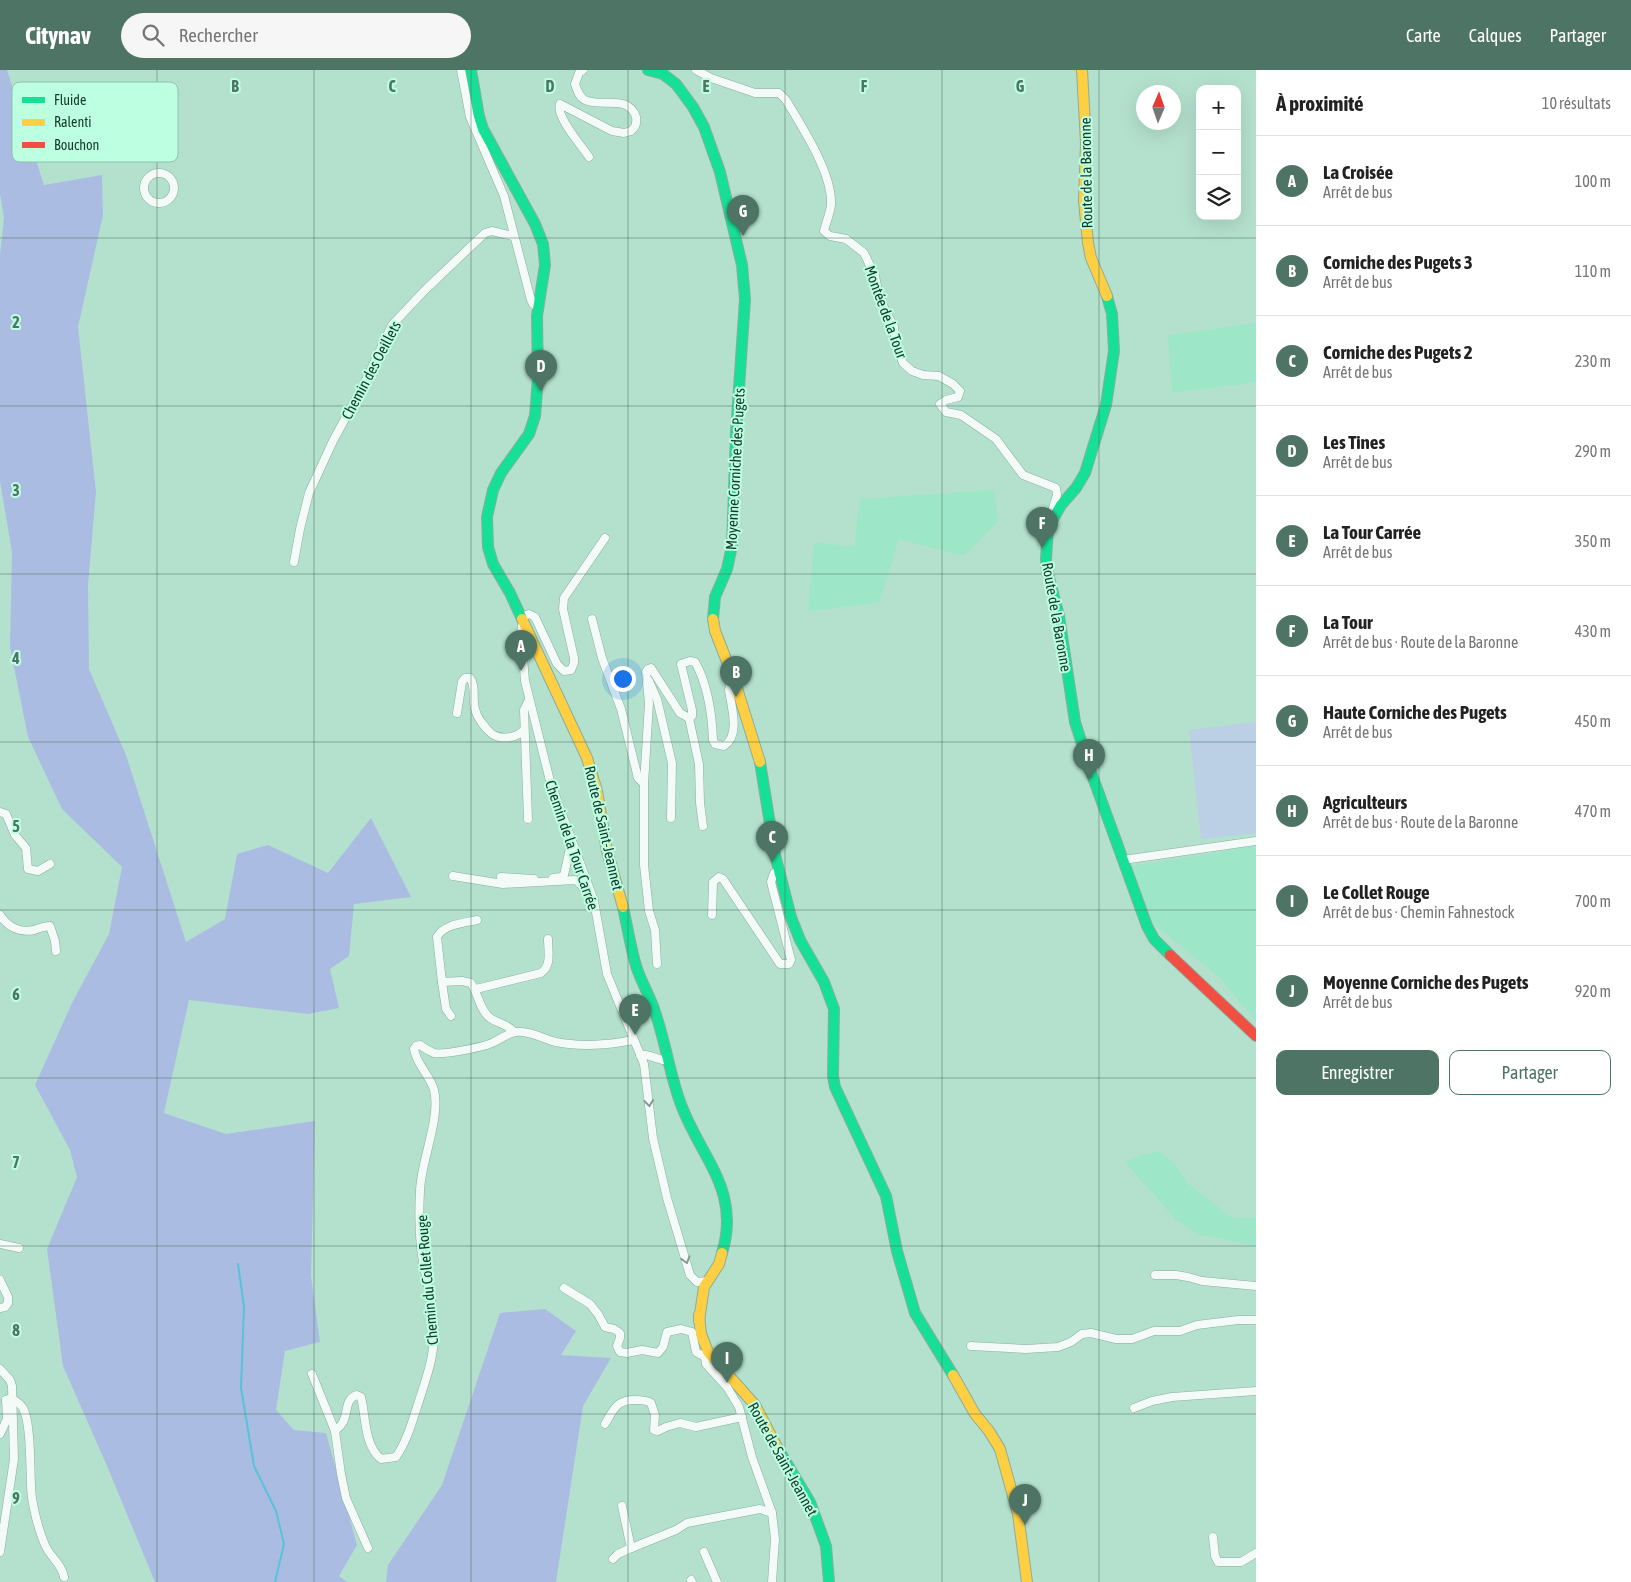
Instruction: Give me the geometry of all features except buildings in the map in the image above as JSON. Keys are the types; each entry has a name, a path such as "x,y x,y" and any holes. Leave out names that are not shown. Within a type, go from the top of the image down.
{"main road":[{"name":"Route de Saint-Jeannet","path":"471,70 483,129 535,224 543,244 545,265 537,316 538,391 535,416 528,434 497,481 491,499 487,524 488,547 493,564 523,620 581,743 592,773 600,805 607,851 623,906 632,954 655,1011 682,1107 716,1174 726,1200 727,1233 721,1257 697,1294 702,1339 707,1354 755,1405 810,1502 826,1546 829,1582"},
{"name":"Moyenne Corniche des Pugets","path":"649,70 663,74 676,84 693,107 704,127 720,172 742,265 745,299 736,432 732,546 727,569 715,597 713,608 715,631 735,682 759,754 769,822 779,871 794,926 824,982 834,1009 833,1076 835,1087 877,1173 886,1196 897,1251 915,1313 976,1414 1000,1449 1018,1514 1027,1582"},
{"name":"Route de la Baronne","path":"1082,70 1086,144 1084,201 1088,244 1091,258 1109,301 1113,322 1114,350 1106,405 1084,474 1076,488 1061,505 1048,528 1046,559 1048,576 1058,616 1072,709 1081,742 1147,926 1154,938 1256,1036"}],"street":[{"path":"461,70 470,117 501,190 532,304 538,307"},
{"path":"583,70 576,78 575,84 584,100 624,105 633,112 636,120 636,125 631,132 618,133 560,104 559,111 564,122 590,157"},
{"name":"Montée de la Tour","path":"696,70 710,78 755,93 779,93 786,100 823,168 828,183 831,204 824,232 830,236 846,239 864,254 875,276 880,300 894,327 896,346 903,363 912,371 923,375 939,376 953,384 960,391 958,397 946,400 940,404 946,412 961,415 996,439 1024,475 1056,488 1057,495 1053,508 1055,514"},
{"path":"159,172 170,176 175,187 170,199 161,204 151,202 144,194 144,184 149,176 159,172"},
{"name":"Chemin des Oeillets","path":"294,562 309,493 333,441 366,380 392,325 424,291 485,233 492,232 513,236"},
{"path":"523,620 528,614 535,617 557,664 564,671 571,670 574,658 563,609 564,598 605,538"},
{"path":"592,618 602,658 621,710 638,778 644,784"},
{"name":"Chemin de la Tour Carrée","path":"523,620 521,633 525,681 550,781 594,901 607,974 646,1074 653,1138 667,1198 690,1274 694,1280 703,1282"},
{"path":"689,718 692,716 692,710 680,664 690,661 695,662 700,672 710,706 713,740 714,744 718,746 724,746 732,738 733,722 729,690 730,686 735,682"},
{"path":"657,964 655,930 648,911 644,865 644,784 649,703 648,669 651,668 680,713 689,718 700,764 703,826"},
{"path":"647,677 657,699 672,763 671,818"},
{"path":"457,713 462,682 465,678 470,678 473,682 473,704 477,714 490,733 496,736 509,737 520,735 524,730"},
{"path":"528,819 524,710 529,700"},
{"path":"0,812 6,814 15,835 26,848 28,869 38,871 50,864"},
{"path":"501,877 546,879 561,877 564,874 572,839"},
{"path":"1123,860 1256,841"},
{"path":"712,914 713,882 719,877 723,879 780,964 789,964 791,960 771,882 774,873 779,871"},
{"path":"453,876 503,884 575,880 580,883 587,895 594,901"},
{"path":"0,915 9,925 22,930 33,930 50,926 56,941 56,951"},
{"path":"452,1016 446,1009 437,937 440,931 446,928 477,920"},
{"path":"476,990 541,973 546,969 548,963 548,939"},
{"path":"442,982 462,981 471,983 476,990 484,1011 490,1018 506,1024 514,1032 522,1032 558,1042 577,1044 621,1043 633,1040"},
{"name":"Chemin du Collet Rouge","path":"335,1431 342,1424 349,1400 357,1394 361,1397 368,1437 376,1455 381,1459 396,1456 402,1448 410,1429 432,1354 434,1336 421,1247 420,1191 421,1176 433,1122 434,1090 416,1059 414,1049 420,1044 433,1052 441,1053 493,1043 514,1032"},
{"path":"640,1055 649,1055 660,1060 668,1060"},
{"path":"0,1244 19,1248"},
{"path":"1154,1275 1176,1275 1202,1281 1256,1286"},
{"path":"0,1280 8,1297 8,1303 5,1307 0,1308"},
{"path":"564,1288 590,1304 605,1327 620,1333 617,1346 620,1352 626,1353 642,1350 658,1353 663,1347 667,1332 681,1329 692,1332 696,1352 707,1354 706,1364 733,1397 742,1416 752,1457 772,1513 775,1539 772,1582"},
{"path":"971,1346 1026,1349 1058,1347 1071,1342 1082,1334 1091,1333 1116,1339 1132,1339 1154,1332 1180,1331 1197,1325 1238,1320 1256,1320"},
{"path":"0,1369 10,1380 12,1386 8,1400 7,1420 2,1430"},
{"path":"312,1374 335,1431 346,1498 368,1548"},
{"path":"1134,1408 1152,1401 1172,1397 1256,1392"},
{"path":"8,1400 18,1402 24,1410 27,1422 31,1485 36,1514 44,1544 51,1556 63,1569 64,1577"},
{"path":"0,1552 14,1459 13,1430 8,1400"},
{"path":"605,1424 619,1403 626,1400 647,1400 651,1403 656,1416 654,1430 658,1432 666,1427 680,1423 696,1427 742,1416"},
{"path":"2,1430 9,1426 13,1430"},
{"path":"622,1506 631,1548"},
{"path":"613,1559 618,1554 687,1524 760,1509 772,1513"},
{"path":"1213,1537 1215,1556 1218,1562 1241,1562 1256,1554"},
{"path":"704,1552 717,1582"}],"shaded area":[{"path":"0,70 7,70 12,86 12,162 37,162 44,185 102,175 103,215 78,327 96,492 88,585 89,669 126,755 186,942 225,919 237,854 268,845 328,873 371,818 411,897 354,904 349,956 330,969 339,1008 308,1014 189,1000 164,1113 226,1134 315,1121 311,1276 320,1342 285,1351 276,1410 294,1430 326,1433 357,1545 339,1576 347,1582 155,1582 63,1366 47,1249 77,1177 70,1150 35,1085 72,1003 109,934 122,867 62,809 28,737 10,647 12,552 0,481 0,255 4,218 0,194"},
{"path":"1256,323 1256,382 1172,393 1168,335"},
{"path":"994,490 998,521 964,556 899,539 879,603 808,611 814,543 854,546 860,499"},
{"path":"1256,722 1256,833 1201,839 1189,730"},
{"path":"1256,846 1256,1021 1219,977 1151,922 1130,866"},
{"path":"1159,1151 1174,1163 1186,1182 1232,1218 1256,1217 1256,1246 1201,1235 1178,1222 1125,1162 1143,1154"},
{"path":"545,1309 576,1331 561,1355 611,1358 583,1406 556,1582 386,1582 388,1565 442,1485 500,1313"}],"waterway":[{"path":"238,1264 244,1307 241,1388 254,1466 276,1511 284,1544 275,1582"}],"traffic: fast":[{"path":"471,70 483,129 535,224 543,244 545,265 537,316 538,378 535,416 529,434 501,473 493,490 487,517 488,547 493,564 510,593 522,619"},
{"path":"648,70 663,74 676,84 693,107 704,127 720,172 742,265 745,299 736,433 732,546 727,569 715,597 713,619"},
{"path":"1107,296 1112,314 1114,351 1106,405 1085,473 1076,488 1061,505 1048,528 1047,570 1059,616 1075,722 1091,772 1147,926 1154,939 1170,955"},
{"path":"760,762 775,855 791,917 800,940 824,982 834,1009 833,1076 835,1087 886,1196 897,1251 915,1313 953,1375"},
{"path":"623,907 637,968 659,1024 678,1096 690,1126 717,1176 723,1193 727,1211 727,1231 722,1253"},
{"path":"777,1447 810,1502 826,1546 829,1582"}],"traffic: slow":[{"path":"1082,70 1086,143 1084,201 1088,243 1091,258 1107,296"},
{"path":"522,619 587,758 597,791 607,851 623,907"},
{"path":"713,619 715,631 735,682 760,762"},
{"path":"699,1321 704,1287 719,1264 722,1253"},
{"path":"699,1315 701,1334 708,1352 755,1405 777,1447"},
{"path":"953,1375 975,1414 989,1431 1000,1449 1018,1514 1027,1582"}],"traffic: jam":[{"path":"1170,955 1256,1036"}],"place":[{"name":"Haute Corniche des Pugets","path":"743,236"},
{"name":"Les Tines","path":"541,391"},
{"name":"La Tour","path":"1042,548"},
{"name":"La Croisée","path":"521,671"},
{"name":"Corniche des Pugets 3","path":"736,697"},
{"name":"Agriculteurs","path":"1089,780"},
{"name":"Corniche des Pugets 2","path":"772,862"},
{"name":"La Tour Carrée","path":"635,1035"},
{"name":"Le Collet Rouge","path":"727,1383"},
{"name":"Moyenne Corniche des Pugets","path":"1025,1525"}]}
